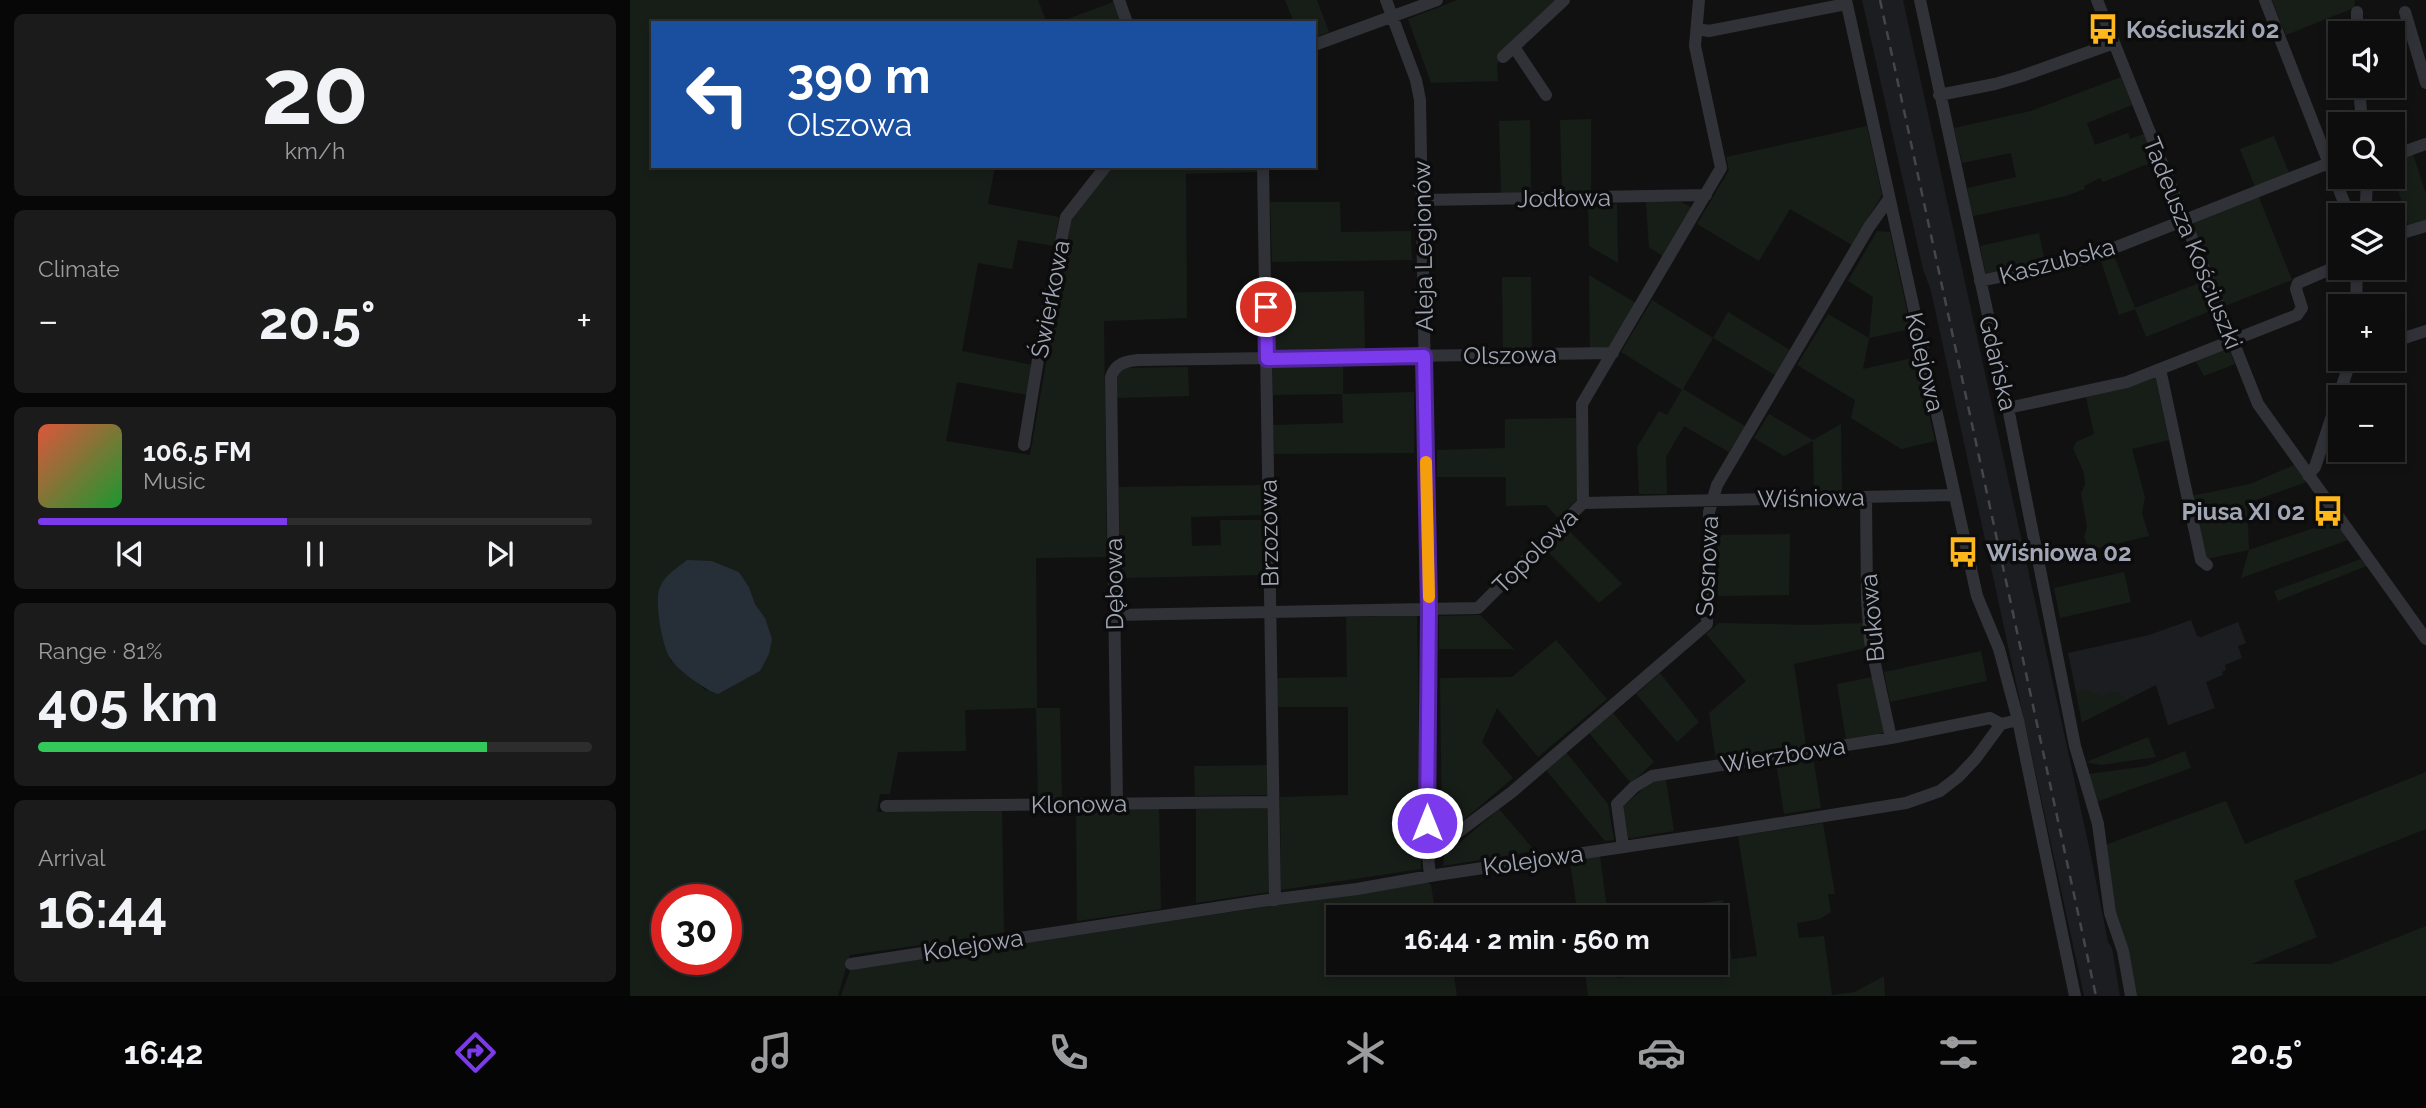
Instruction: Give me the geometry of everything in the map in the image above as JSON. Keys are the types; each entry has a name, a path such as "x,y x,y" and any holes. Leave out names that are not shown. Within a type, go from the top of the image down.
{"street":[{"path":"1119,0 1126,21"},
{"name":"Aleja Legionów","path":"1387,0 1419,89 1429,608 1427,846 1430,876"},
{"path":"1316,44 1437,0"},
{"path":"1503,57 1564,0"},
{"name":"Topolowa","path":"1114,615 1478,608 1583,503 1582,404 1721,168 1695,46 1699,0"},
{"name":"Gdańska","path":"1920,0 2008,408 2071,727 2098,824 2110,913 2123,951 2131,996"},
{"name":"Tadeusza Kościuszki","path":"2097,0 2258,404 2426,639"},
{"path":"2265,0 2328,160"},
{"path":"1697,29 1709,31 1846,2"},
{"name":"Kolejowa","path":"1846,2 1979,603 1999,649 2018,720 2075,996"},
{"path":"2357,12 2357,21"},
{"path":"2405,12 2426,83"},
{"path":"1939,95 2022,76 2114,43"},
{"path":"1514,47 1546,95"},
{"path":"2405,151 2426,144"},
{"name":"Kaszubska","path":"1980,281 2086,259 2328,163"},
{"name":"Świerkowa","path":"1024,445 1042,335 1066,217 1104,168"},
{"name":"Brzozowa","path":"1263,168 1275,900"},
{"name":"Jodłowa","path":"1422,200 1706,195"},
{"name":"Sosnowa","path":"1427,846 1449,839 1512,792 1707,624 1709,512 1717,485 1869,227 1889,199"},
{"path":"2405,232 2426,226"},
{"path":"2008,408 2127,382 2300,313 2302,308 2296,289 2298,283 2328,270"},
{"path":"2405,338 2426,331"},
{"name":"Olszowa","path":"1116,367 1123,362 1138,360 1612,354"},
{"name":"Dębowa","path":"1116,367 1111,377 1117,803"},
{"path":"2160,369 2201,560 2207,565"},
{"path":"2308,475 2315,467 2347,371"},
{"name":"Wiśniowa","path":"1583,503 1955,495"},
{"name":"Bukowa","path":"1866,497 1870,641 1891,738"},
{"name":"Wierzbowa","path":"1623,847 1617,804 1634,787 1652,776 1891,738 1990,718 2001,724"},
{"path":"2001,724 2018,720"},
{"name":"Kolejowa","path":"851,964 1357,889 1895,804 1940,791 1976,758 2001,724"},
{"name":"Klonowa","path":"886,806 1272,802"}],"shaded area":[{"path":"630,0 1038,0 1046,21 651,21 651,168 995,168 988,204 1059,217 1054,246 1018,240 1012,269 978,263 962,351 1033,365 1028,395 957,382 946,441 1030,455 1071,220 1111,168 1258,168 1258,172 1186,174 1187,318 1104,321 1107,557 1036,558 1037,708 1060,708 1062,798 1038,799 1036,708 965,710 966,751 898,752 890,794 880,794 877,812 1002,811 1004,933 850,955 838,996 630,996","holes":["712,561 739,572 749,587 755,604 765,618 707,691 670,660"]},
{"path":"1285,0 1317,0 1329,32 1316,37 1316,21 1293,21"},
{"path":"1457,0 1558,0 1503,50 1497,66 1498,81 1431,83 1408,19"},
{"path":"1862,0 1903,0 2108,942 2112,948 2120,996 2084,996 1931,291 1923,269"},
{"path":"2272,0 2355,0 2354,8 2286,35"},
{"path":"1113,2 1120,21 1062,21"},
{"path":"2121,77 2132,105 2087,123 2095,145 2128,133 2130,139 2144,134 2155,161 2103,182 2100,178 2084,186 2085,189 2066,196 1973,216 1967,188 2016,177 2011,153 1962,163 1954,128 2031,111"},
{"path":"1591,119 1591,191 1562,192 1560,120"},
{"path":"1530,120 1531,192 1501,193 1499,121"},
{"path":"1867,126 1882,195 1852,245 1790,209 1759,261 1697,224 1729,170 1726,157"},
{"path":"2274,136 2289,173 2255,187 2240,149"},
{"path":"2413,154 2426,194 2426,223 2409,228 2405,203 2402,203 2398,189 2405,189 2405,156"},
{"path":"2258,195 2292,280 2225,306 2192,222"},
{"path":"1270,202 1340,202 1341,232 1411,231 1412,260 1272,262"},
{"path":"1646,202 1681,202 1692,208 1664,257 1649,247"},
{"path":"1588,204 1617,204 1618,263 1589,246"},
{"path":"1877,231 1890,232 1911,329 1869,338 1873,297 1848,281"},
{"path":"2039,233 2045,262 1986,276 1980,246"},
{"path":"2113,253 2135,308 2202,282 2213,310 2146,337 2135,309 2119,315 2100,258"},
{"path":"1589,275 1636,303 1609,347 1590,348"},
{"path":"1502,277 1531,277 1532,349 1503,349"},
{"path":"1364,291 1365,351 1273,352 1271,293"},
{"path":"1652,300 1713,338 1683,389 1745,426 1729,452 1684,426 1666,457 1667,494 1639,494 1637,447 1659,411 1667,415 1682,390 1621,352"},
{"path":"1728,312 1790,350 1775,375 1713,338"},
{"path":"1828,314 1869,338 1863,369 1917,357 1935,441 1901,449 1851,418 1855,400 1797,365"},
{"path":"2228,347 2235,364 2204,376 2195,360"},
{"path":"1273,364 1343,364 1343,394 1414,392 1414,453 1274,454 1273,425 1343,423 1342,394 1273,395"},
{"path":"1188,367 1189,396 1116,398 1116,374 1122,368"},
{"path":"2155,376 2169,440 2132,449 2145,497 2142,513 2149,536 2094,549 2087,544 2084,537 2087,527 2081,493 2085,485 2084,473 2073,448 2076,442 2094,434 2086,397"},
{"path":"1769,414 1813,440 1841,424 1842,492 1814,492 1813,441 1784,456 1754,438"},
{"path":"1576,418 1579,498 1558,518 1546,505 1506,506 1506,477 1437,477 1437,450 1505,448 1505,419"},
{"path":"2294,465 2307,482 2247,503 2249,550 2207,559 2191,496 2250,484"},
{"path":"1262,485 1263,515 1191,517 1192,546 1221,545 1220,520 1263,520 1264,575 1120,578 1119,487"},
{"path":"2335,521 2348,540 2241,578 2249,550"},
{"path":"1566,528 1622,584 1599,603 1545,549"},
{"path":"1790,534 1789,595 1718,596 1717,535"},
{"path":"2361,559 2367,566 2278,601 2274,591"},
{"path":"687,560 712,561 739,572 765,618 772,639 769,654 760,671 718,694 692,679 674,663 667,652 662,634 658,612 660,587 668,575"},
{"path":"2124,572 2131,602 2060,618 2054,588"},
{"path":"1417,615 1421,869 1281,890 1280,797 1348,795 1348,707 1278,707 1276,678 1347,677 1346,617"},
{"path":"1480,615 1514,649 1439,649 1439,616"},
{"path":"2191,620 2197,636 2201,637 2238,622 2246,643 2238,646 2242,658 2225,665 2223,675 2206,682 2215,708 2168,725 2156,685 2082,722 2068,653 2149,635"},
{"path":"1719,623 1864,623 1866,648 1794,664 1806,745 1716,760 1709,713 1746,681 1706,634"},
{"path":"1556,640 1607,699 1538,757 1497,708 1482,742 1513,778 1447,834 1442,833 1440,678 1512,677"},
{"path":"1981,651 1987,681 1890,702 1884,672"},
{"path":"1660,673 1699,722 1677,742 1636,694"},
{"path":"1872,677 1884,733 1846,739 1837,684"},
{"path":"2089,690 2102,697 2110,692 2119,692 2127,700 2082,722 2076,693"},
{"path":"1613,713 1654,762 1631,783 1589,733"},
{"path":"2148,737 2156,757 2101,765 2086,762"},
{"path":"2185,751 2191,768 2096,802 2089,774 2147,766"},
{"path":"1566,752 1608,804 1614,840 1605,841 1546,770"},
{"path":"1813,756 1821,808 1784,814 1776,762"},
{"path":"1267,765 1268,795 1195,796 1194,766"},
{"path":"2426,772 2426,829 2294,881 2317,937 2252,964 2331,964 2426,926 2426,996 2134,996 2115,911 2105,845 2226,801 2245,844"},
{"path":"1666,780 1674,831 1626,839 1621,808 1651,782"},
{"path":"1267,806 1269,892 1196,903 1196,809"},
{"path":"1159,809 1161,909 1077,921 1076,810"},
{"path":"1499,809 1535,851 1443,866 1444,856"},
{"path":"1823,823 1835,894 1828,894 1831,912 1820,919 1797,923 1799,938 1824,936 1832,995 1855,992 1884,976 1885,996 1588,996 1585,975 1617,975 1617,978 1647,975 1728,975 1728,933 1732,959 1757,956 1738,836"},
{"path":"1600,856 1606,905 1576,905 1570,861"},
{"path":"1427,882 1431,885 1434,905 1326,905 1326,975 1454,975 1457,996 841,996 850,970"},
{"path":"1723,900 1724,905 1688,905"}],"railway":[{"path":"1880,0 2096,996"}],"slow traffic":[{"path":"1426,462 1429,597"}],"place":[{"name":"Kościuszki 02","path":"2103,29"},
{"name":"Piusa XI 02","path":"2328,511"},
{"name":"Wiśniowa 02","path":"1963,552"}],"route":[{"path":"1266,307 1267,359 1424,356 1429,608 1427,823"}]}
